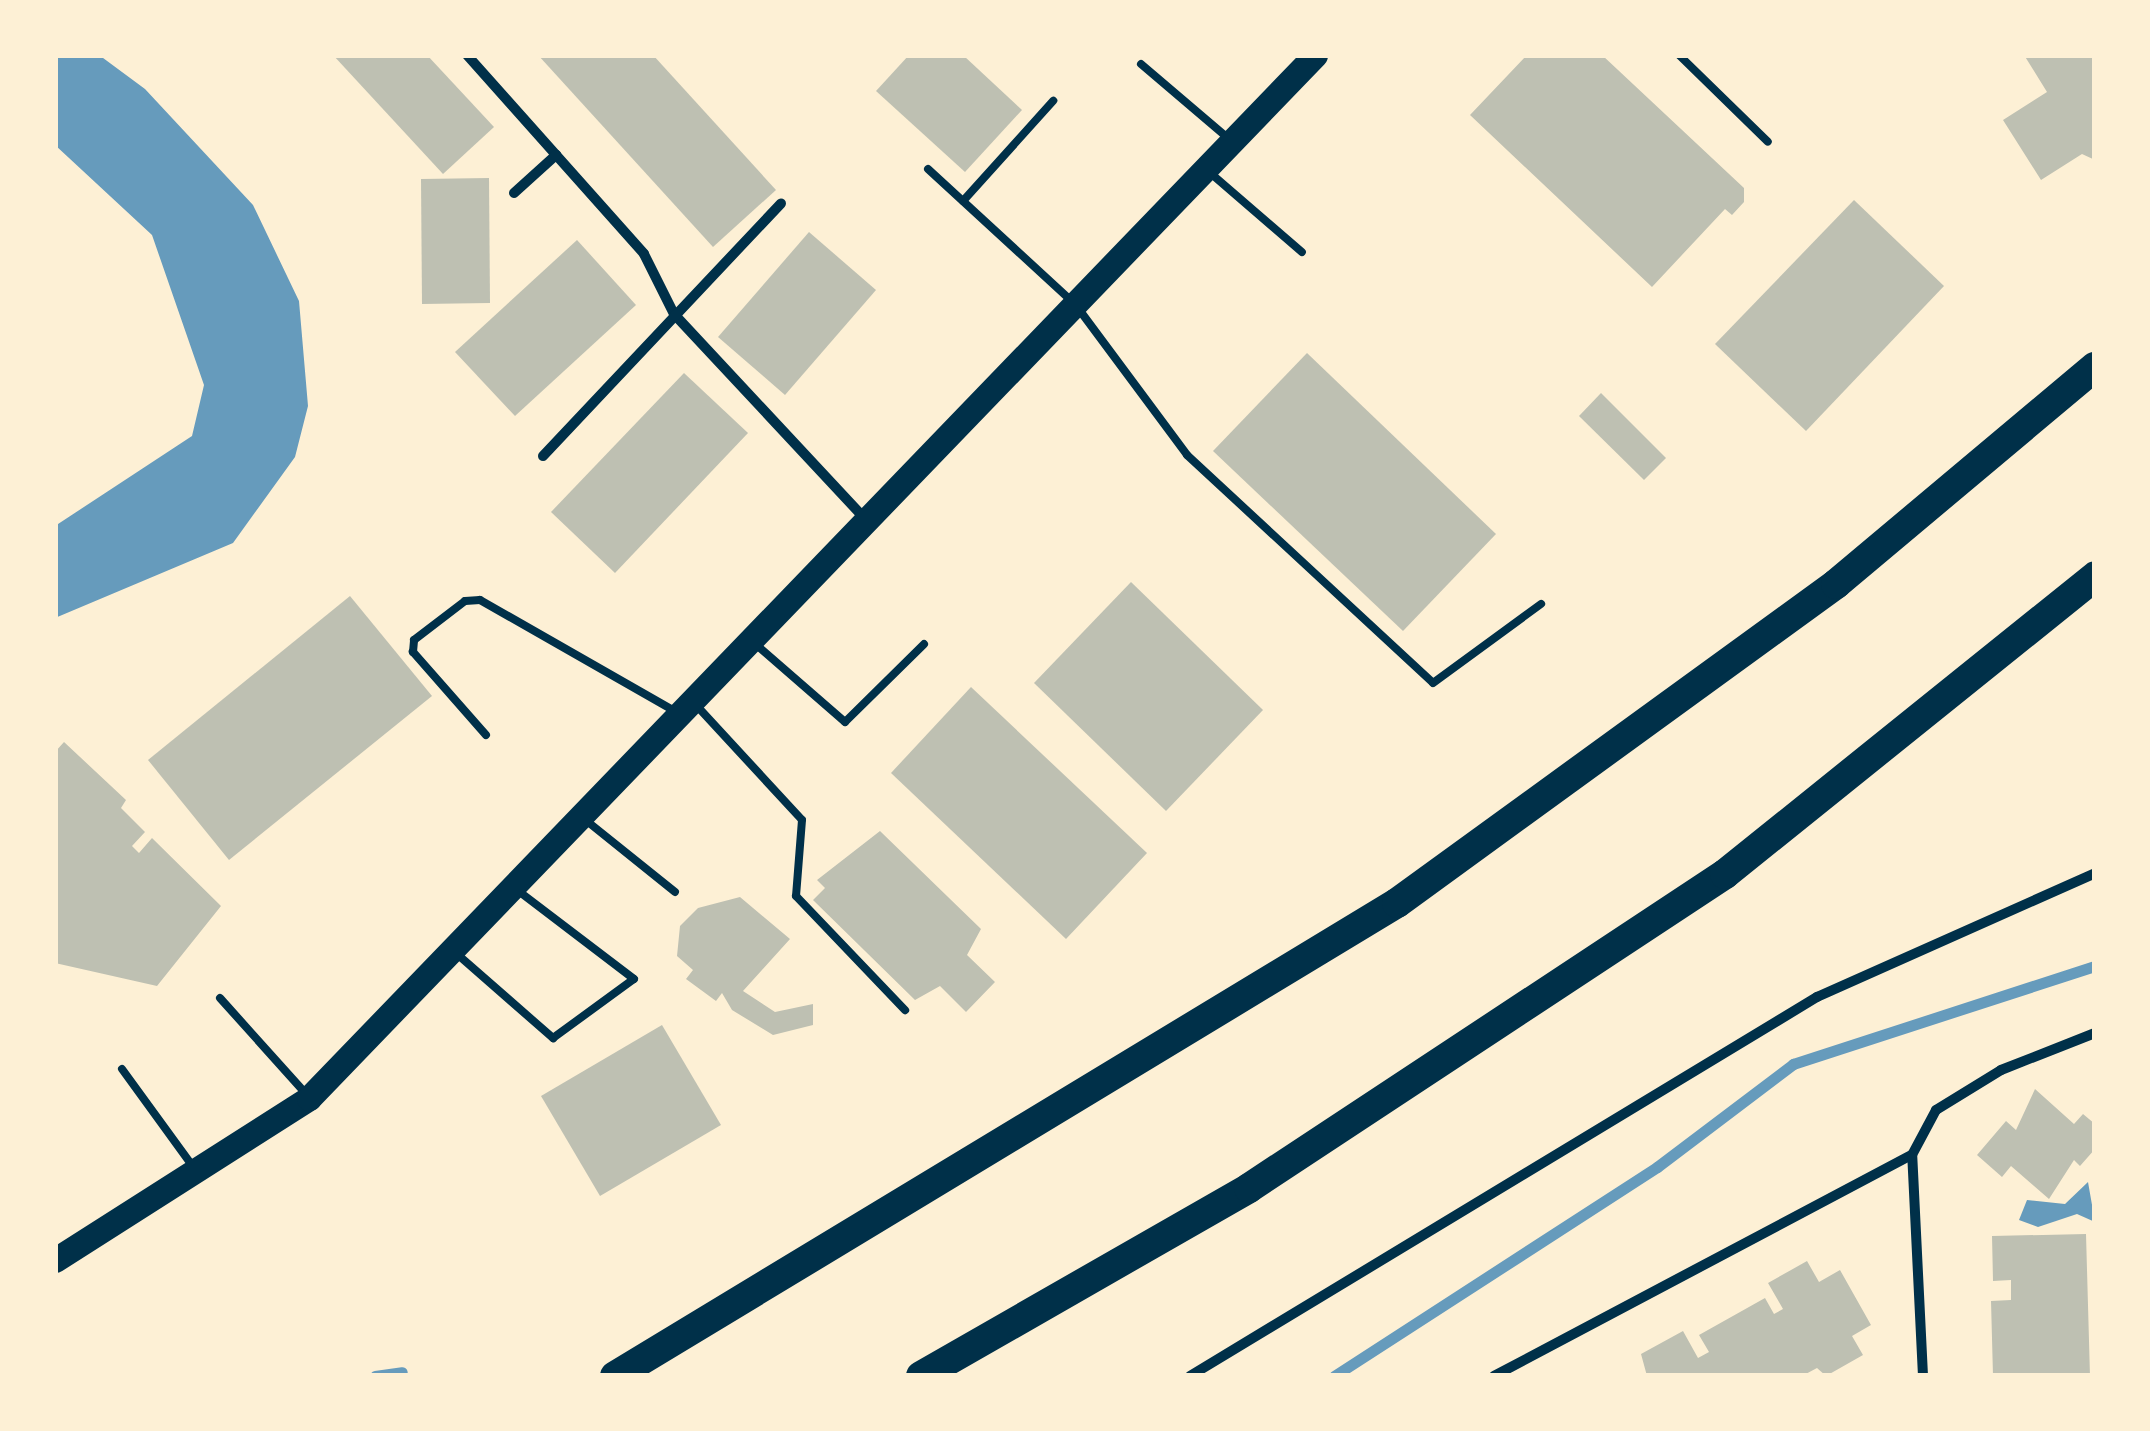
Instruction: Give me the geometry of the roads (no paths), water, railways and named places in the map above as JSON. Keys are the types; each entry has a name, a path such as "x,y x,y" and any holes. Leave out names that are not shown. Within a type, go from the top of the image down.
{"highway":[{"path":"615,1376 1397,902 1836,584 2095,367"},
{"path":"921,1376 1248,1188 1725,874 2095,576"}],"main road":[{"path":"55,1260 309,1098 456,953 750,638 1315,55"}],"street":[{"path":"466,55 644,254 674,314 865,519"},
{"path":"514,193 556,155"},
{"path":"543,456 781,203"},
{"path":"1190,1376 1817,997 2095,873"},
{"path":"1923,1376 1912,1156 1936,1110 2001,1070 2095,1033"},
{"path":"1494,1376 1912,1156"}],"lane":[{"path":"1680,55 1768,142"},
{"path":"1141,64 1231,141"},
{"path":"963,201 1053,101"},
{"path":"1205,168 1302,252"},
{"path":"928,170 1076,304 1187,455 1433,683 1541,604"},
{"path":"486,735 449,702 413,652 414,640 480,600 688,708 802,820 796,896 905,1010"},
{"path":"750,638 845,722 924,644"},
{"path":"583,818 674,892"},
{"path":"456,953 552,1038 634,979 516,889"},
{"path":"220,998 309,1098"},
{"path":"122,1070 197,1172"}],"water":[{"path":"55,55 99,55 145,89 253,205 299,301 308,406 295,457 233,543 55,618 55,526 192,436 204,385 152,235 55,145"},
{"path":"2088,1182 2095,1222 2077,1214 2038,1227 2019,1220 2027,1200 2065,1204"}],"waterway":[{"path":"1334,1376 1657,1167 1793,1064 2095,966"},
{"path":"375,1376 402,1372"}]}
